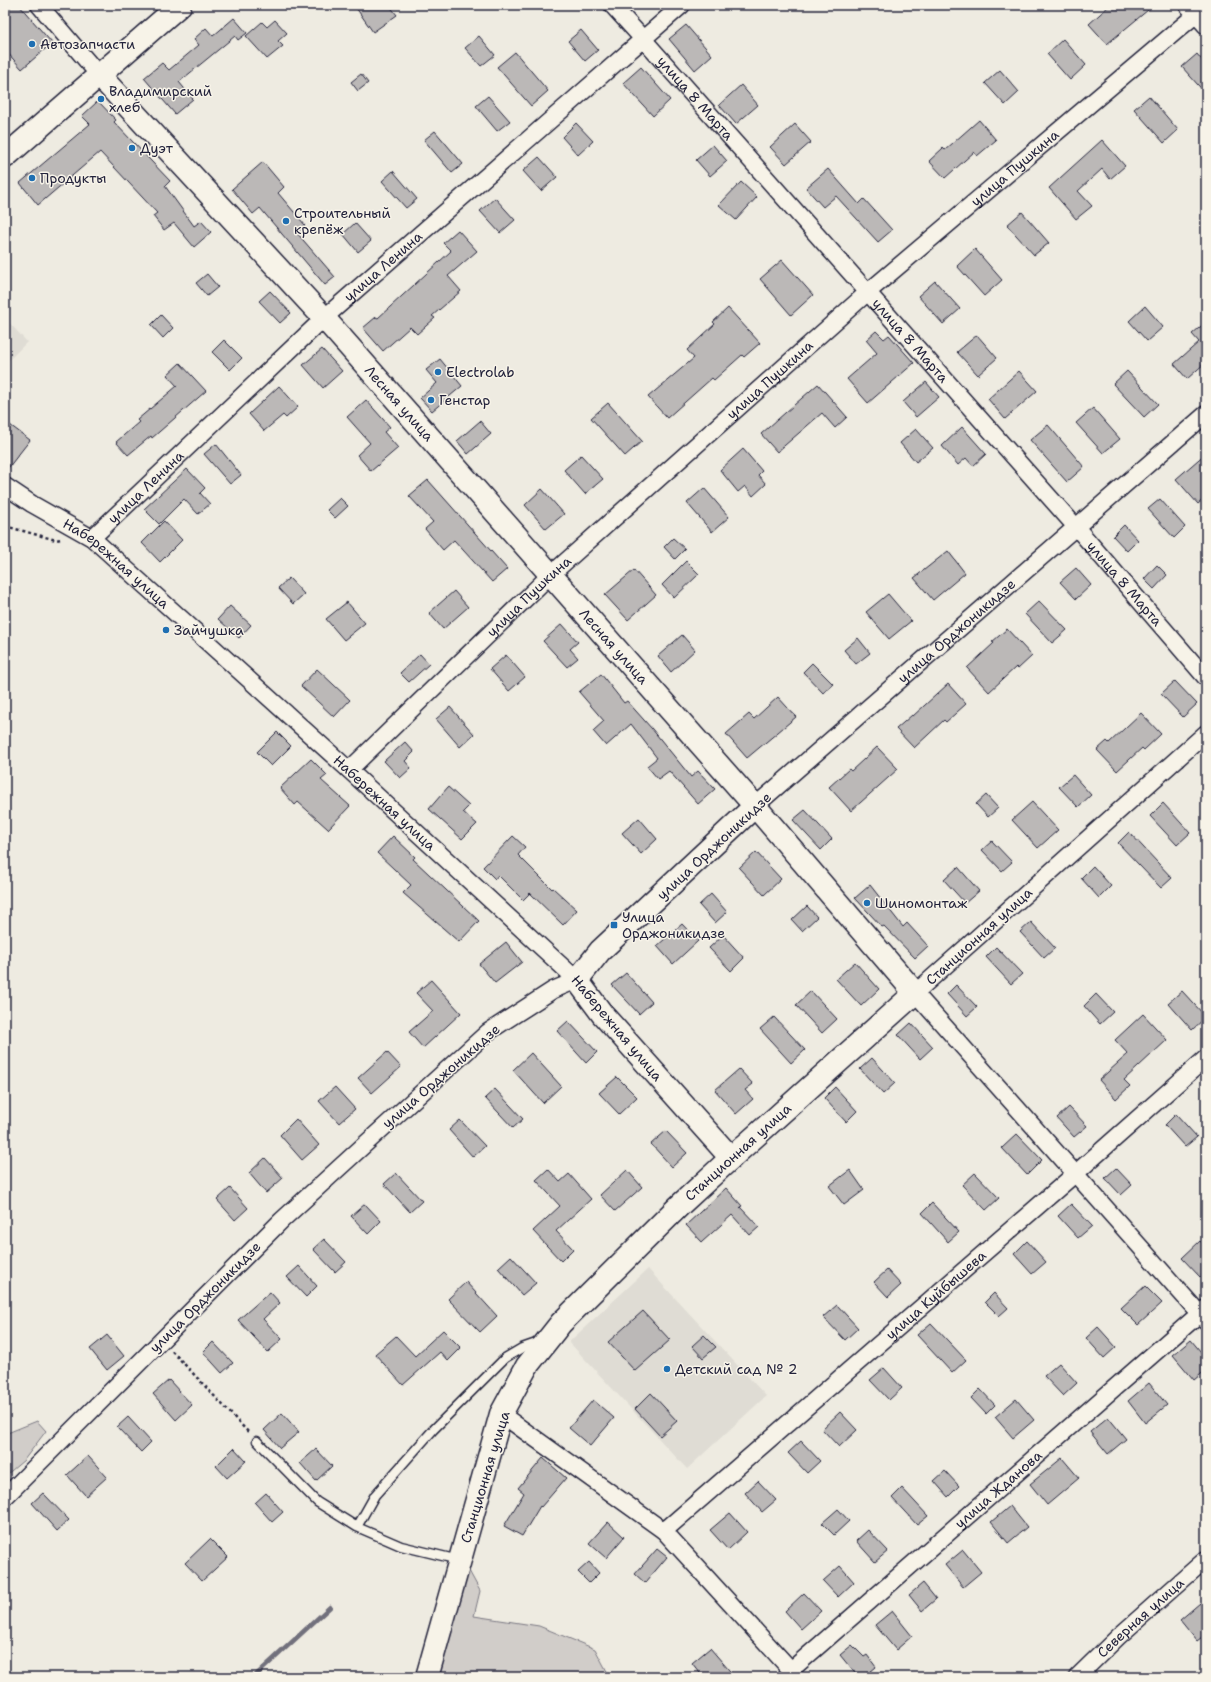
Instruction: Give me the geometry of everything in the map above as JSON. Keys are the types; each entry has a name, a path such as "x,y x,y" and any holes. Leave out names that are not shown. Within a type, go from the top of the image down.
{"main road":[{"path":"5,156 180,5"},
{"name":"Лесная улица","path":"99,75 324,318 755,806 915,993"},
{"name":"улица Орджоникидзе","path":"577,980 600,951 755,806"},
{"name":"Набережная улица","path":"577,980 602,1015 731,1158"},
{"name":"Станционная улица","path":"427,1677 501,1414 527,1366 561,1323 679,1206 915,993"}],"street":[{"name":"Лесная улица","path":"39,5 99,75"},
{"name":"улица 8 Марта","path":"612,5 1076,527 1206,678"},
{"name":"улица Ленина","path":"89,536 324,318 682,5"},
{"name":"улица Пушкина","path":"349,770 551,575 868,292 1199,13"},
{"name":"улица Орджоникидзе","path":"755,806 1206,414"},
{"name":"Набережная улица","path":"5,486 32,504 89,536 349,770 577,980"},
{"name":"Станционная улица","path":"915,993 1206,734"},
{"name":"улица Орджоникидзе","path":"5,1498 282,1220 488,1032 553,990 577,980"},
{"path":"915,993 1204,1314"},
{"name":"улица Куйбышева","path":"664,1531 1206,1058"},
{"name":"улица Жданова","path":"790,1674 1204,1314"},
{"path":"501,1414 664,1531 790,1674"},
{"name":"Северная улица","path":"1077,1677 1118,1637 1206,1559"}],"lane":[{"path":"357,1527 375,1495 433,1430 505,1358 522,1348 549,1338"},
{"path":"256,1441 317,1502 357,1527 401,1546 460,1561"}],"path":[{"path":"5,526 56,540 89,536"},
{"path":"162,1341 256,1441"}],"shaded area":[{"path":"5,318 27,342 5,364"},
{"name":"Детский сад № 2","path":"648,1269 766,1396 687,1469 569,1342"},
{"path":"37,1421 46,1431 24,1460 5,1476 5,1434"},
{"path":"468,1569 480,1591 474,1616 539,1626 595,1649 610,1677 437,1677"}],"building":[{"path":"5,5 19,5 52,43 22,69 5,50"},
{"path":"354,5 389,5 397,15 373,32"},
{"path":"1110,5 1154,5 1107,44 1089,24"},
{"path":"234,18 247,33 238,40 235,36 179,82 193,99 175,114 144,78 162,63 169,70 199,45 194,39 206,28 213,36"},
{"path":"275,20 287,33 278,41 283,46 267,59 246,36 262,22 267,27"},
{"path":"686,25 712,55 695,70 669,39"},
{"path":"581,30 598,50 585,61 568,41"},
{"path":"479,36 495,55 481,66 465,48"},
{"path":"1063,39 1086,65 1070,80 1047,54"},
{"path":"515,52 548,91 531,106 497,67"},
{"path":"1197,54 1206,65 1206,94 1182,67"},
{"path":"641,67 670,100 653,116 623,83"},
{"path":"1000,70 1019,92 1005,105 985,83"},
{"path":"361,74 368,83 358,91 351,82"},
{"path":"741,85 758,105 736,124 719,105"},
{"path":"488,96 510,121 497,131 476,106"},
{"path":"1149,96 1178,130 1164,143 1134,109"},
{"path":"98,101 116,120 114,122 170,181 165,186 194,226 201,221 211,232 194,247 174,223 164,230 153,216 157,213 100,152 38,205 20,183 90,124 82,116"},
{"path":"979,120 996,140 977,156 974,152 945,178 929,161 943,148 945,150"},
{"path":"576,123 593,141 578,155 562,137"},
{"path":"795,124 811,142 786,164 770,147"},
{"path":"435,131 463,164 452,173 424,140"},
{"path":"1102,140 1125,166 1110,179 1102,169 1078,191 1092,206 1076,219 1049,188"},
{"path":"713,145 727,161 710,176 696,160"},
{"path":"539,157 557,177 541,191 523,171"},
{"path":"263,162 284,187 278,193 305,225 297,233 335,277 325,285 260,208 253,214 232,189"},
{"path":"828,169 859,204 864,199 892,230 878,242 836,196 823,207 806,188"},
{"path":"393,171 417,199 406,208 382,181"},
{"path":"741,182 757,197 736,220 719,205"},
{"path":"495,198 515,220 500,233 480,211"},
{"path":"1022,212 1049,243 1034,255 1007,225"},
{"path":"355,223 371,241 358,252 343,234"},
{"path":"458,230 477,251 448,276 461,291 432,316 435,318 417,334 410,327 383,351 363,328 376,317 378,318 451,251 443,243"},
{"path":"975,249 1002,280 984,296 957,266"},
{"path":"782,260 813,295 791,315 760,279"},
{"path":"207,274 218,287 207,296 196,283"},
{"path":"935,281 960,309 943,324 918,296"},
{"path":"270,291 291,313 280,323 259,301"},
{"path":"1145,306 1163,327 1147,341 1129,321"},
{"path":"728,308 760,343 744,357 742,355 714,380 712,378 667,418 648,397 694,358 687,350 715,324 713,322"},
{"path":"161,315 173,328 163,338 151,325"},
{"path":"1206,322 1206,362 1187,379 1174,364 1199,342 1192,334"},
{"path":"876,331 884,339 889,335 914,363 868,403 847,379 877,353 866,340"},
{"path":"977,335 997,358 978,375 957,352"},
{"path":"224,340 242,358 230,370 212,352"},
{"path":"322,349 342,371 323,388 303,365"},
{"path":"440,359 462,386 432,411 420,398 437,383 426,370"},
{"path":"180,363 206,391 152,438 151,436 128,455 116,442 139,422 137,420 177,386 167,375"},
{"path":"1019,371 1037,391 1005,419 988,399"},
{"path":"1127,371 1158,404 1144,417 1113,384"},
{"path":"926,382 939,397 916,417 903,402"},
{"path":"818,384 847,417 835,428 822,413 777,452 761,434"},
{"path":"279,386 298,407 286,418 283,415 264,431 249,414"},
{"path":"366,400 390,427 384,432 398,448 371,471 357,455 370,443 347,417"},
{"path":"608,403 642,441 625,456 591,418"},
{"path":"1093,408 1120,439 1103,453 1076,423"},
{"path":"480,421 491,434 468,454 457,441"},
{"path":"10,425 30,440 5,472 5,431"},
{"path":"1048,425 1084,467 1067,482 1030,440"},
{"path":"962,427 986,454 973,466 966,458 958,465 942,446"},
{"path":"916,429 933,448 916,462 900,443"},
{"path":"216,444 241,475 230,484 204,454"},
{"path":"743,449 762,471 758,475 766,484 753,496 745,486 738,492 720,470"},
{"path":"1206,453 1206,497 1198,504 1176,479"},
{"path":"581,455 603,479 585,494 564,470"},
{"path":"187,469 205,488 200,493 210,504 198,514 184,499 159,524 144,509"},
{"path":"428,480 507,569 492,582 454,540 443,550 425,529 433,522 409,496"},
{"path":"704,488 729,517 712,532 687,503"},
{"path":"542,489 564,514 546,529 525,505"},
{"path":"340,498 348,506 335,518 327,510"},
{"path":"1160,499 1185,527 1174,538 1148,509"},
{"path":"164,521 182,540 160,562 142,543"},
{"path":"1124,525 1138,540 1127,551 1113,536"},
{"path":"673,538 685,549 675,559 664,547"},
{"path":"948,551 965,573 933,600 914,578"},
{"path":"686,561 699,574 674,598 662,585"},
{"path":"1157,565 1167,575 1154,589 1144,579"},
{"path":"1076,568 1091,585 1076,599 1060,582"},
{"path":"634,570 656,595 628,620 605,595"},
{"path":"289,578 304,594 293,604 278,588"},
{"path":"454,591 468,607 443,629 429,613"},
{"path":"888,594 911,621 889,639 866,612"},
{"path":"1039,601 1067,630 1052,643 1025,614"},
{"path":"347,602 365,623 344,640 326,619"},
{"path":"230,606 251,625 239,638 218,619"},
{"path":"562,624 578,642 570,649 578,658 567,667 543,641"},
{"path":"1007,629 1032,656 1018,669 1016,667 989,692 967,668"},
{"path":"682,635 695,650 671,672 658,656"},
{"path":"858,638 870,653 856,664 844,650"},
{"path":"420,654 429,664 409,682 400,673"},
{"path":"506,655 525,677 509,691 490,669"},
{"path":"812,663 833,684 823,693 803,672"},
{"path":"317,669 350,700 334,717 301,686"},
{"path":"601,674 624,703 627,701 652,729 691,777 698,771 715,789 698,804 669,771 658,779 647,766 657,758 631,724 606,746 593,731 604,721 579,692"},
{"path":"1175,681 1197,704 1183,717 1161,694"},
{"path":"948,684 966,704 946,722 944,720 914,748 896,729 912,715 913,716"},
{"path":"778,697 796,717 747,758 726,734 749,714 754,719"},
{"path":"450,707 474,734 460,747 436,719"},
{"path":"1141,713 1161,734 1144,750 1142,748 1117,771 1097,750 1107,741 1109,743"},
{"path":"277,732 291,746 271,766 257,752"},
{"path":"405,742 414,752 405,761 411,768 400,778 384,761"},
{"path":"877,747 898,769 851,811 829,787 849,769 851,771"},
{"path":"311,759 327,775 321,780 350,806 328,829 298,802 295,805 280,788"},
{"path":"1073,775 1091,795 1078,807 1059,787"},
{"path":"448,787 469,806 463,812 477,824 462,839 429,809"},
{"path":"986,795 998,808 988,817 976,804"},
{"path":"1032,802 1058,830 1038,848 1012,820"},
{"path":"1163,803 1190,833 1177,845 1150,816"},
{"path":"805,810 832,839 821,850 793,820"},
{"path":"639,818 657,839 641,854 622,833"},
{"path":"1129,832 1172,878 1161,888 1118,843"},
{"path":"393,836 415,857 413,859 479,921 459,942 403,893 411,885 377,853"},
{"path":"513,836 525,847 518,855 552,889 553,888 577,910 563,925 530,893 523,900 498,875 495,879 483,867"},
{"path":"992,841 1012,862 1002,871 982,850"},
{"path":"756,852 781,879 764,895 739,868"},
{"path":"1093,866 1111,886 1099,898 1081,878"},
{"path":"958,867 979,891 965,903 944,880"},
{"path":"870,885 903,927 907,923 928,946 915,958 884,926 882,927 855,898"},
{"path":"711,894 727,912 715,923 699,905"},
{"path":"807,906 817,917 802,931 792,920"},
{"path":"1031,922 1055,948 1044,958 1020,932"},
{"path":"682,924 698,941 673,964 657,946"},
{"path":"723,935 744,958 731,971 709,948"},
{"path":"506,942 522,962 495,983 479,964"},
{"path":"996,947 1022,974 1011,984 986,957"},
{"path":"855,962 879,989 861,1006 836,979"},
{"path":"626,973 652,1002 639,1014 612,985"},
{"path":"431,980 461,1013 423,1048 409,1032 433,1011 416,993"},
{"path":"956,985 977,1007 967,1016 947,994"},
{"path":"811,991 837,1019 822,1033 796,1005"},
{"path":"1182,991 1206,1017 1192,1030 1168,1003"},
{"path":"1096,994 1113,1012 1100,1024 1084,1006"},
{"path":"1143,1014 1167,1040 1124,1080 1130,1086 1116,1099 1099,1080 1128,1054 1115,1040"},
{"path":"774,1017 805,1050 791,1063 760,1029"},
{"path":"568,1021 597,1052 586,1063 557,1031"},
{"path":"911,1023 933,1047 920,1059 898,1035"},
{"path":"387,1052 401,1067 372,1093 358,1078"},
{"path":"531,1053 561,1086 543,1103 513,1070"},
{"path":"872,1058 895,1083 883,1094 860,1069"},
{"path":"739,1069 753,1084 745,1090 753,1099 736,1114 715,1090"},
{"path":"617,1077 637,1097 619,1114 599,1093"},
{"path":"335,1087 355,1109 339,1123 319,1101"},
{"path":"835,1087 857,1111 846,1122 824,1098"},
{"path":"495,1089 523,1119 513,1128 485,1098"},
{"path":"1069,1107 1087,1126 1074,1137 1057,1118"},
{"path":"1176,1114 1197,1137 1185,1147 1165,1125"},
{"path":"296,1119 319,1145 302,1160 280,1135"},
{"path":"460,1120 485,1146 473,1157 449,1130"},
{"path":"666,1131 687,1153 672,1167 651,1144"},
{"path":"1017,1134 1042,1160 1027,1175 1002,1148"},
{"path":"265,1158 283,1178 266,1193 249,1173"},
{"path":"1116,1168 1132,1185 1121,1195 1105,1178"},
{"path":"548,1169 560,1182 569,1174 591,1199 556,1231 573,1249 561,1261 533,1231 560,1206 536,1180"},
{"path":"627,1170 642,1187 615,1211 600,1195"},
{"path":"850,1170 864,1190 844,1205 829,1186"},
{"path":"396,1173 422,1201 410,1212 384,1184"},
{"path":"975,1173 999,1198 986,1210 962,1185"},
{"path":"230,1188 248,1208 235,1220 217,1200"},
{"path":"726,1188 742,1206 740,1207 759,1227 750,1235 732,1215 702,1242 686,1225"},
{"path":"932,1203 959,1232 948,1242 922,1213"},
{"path":"365,1204 381,1221 368,1234 351,1216"},
{"path":"1071,1204 1092,1226 1078,1238 1058,1216"},
{"path":"324,1239 346,1262 335,1272 313,1249"},
{"path":"1027,1241 1046,1262 1032,1274 1014,1254"},
{"path":"1200,1241 1206,1247 1206,1271 1200,1277 1182,1258"},
{"path":"511,1256 536,1283 522,1295 498,1268"},
{"path":"299,1266 317,1286 306,1297 287,1277"},
{"path":"887,1270 901,1285 888,1297 874,1282"},
{"path":"466,1282 497,1316 480,1332 448,1299"},
{"path":"1145,1286 1162,1303 1138,1325 1121,1308"},
{"path":"270,1292 280,1303 263,1319 282,1339 268,1352 238,1320"},
{"path":"994,1293 1008,1308 999,1316 985,1302"},
{"path":"837,1305 858,1328 845,1340 823,1317"},
{"path":"643,1311 670,1340 635,1371 608,1342"},
{"path":"931,1323 966,1360 952,1373 917,1335"},
{"path":"1098,1327 1116,1347 1104,1358 1086,1338"},
{"path":"443,1330 461,1348 448,1361 440,1352 403,1385 375,1354 396,1336 415,1356"},
{"path":"107,1335 124,1356 107,1370 90,1349"},
{"path":"704,1335 716,1347 703,1358 692,1346"},
{"path":"1191,1340 1206,1358 1206,1370 1194,1380 1173,1355"},
{"path":"213,1342 233,1363 222,1373 203,1352"},
{"path":"1059,1363 1077,1383 1063,1396 1044,1376"},
{"path":"884,1368 902,1388 889,1400 870,1380"},
{"path":"169,1380 192,1405 176,1420 153,1394"},
{"path":"1149,1383 1167,1405 1145,1423 1128,1401"},
{"path":"980,1389 995,1405 986,1414 971,1398"},
{"path":"651,1393 677,1421 660,1436 635,1409"},
{"path":"1016,1399 1034,1420 1013,1438 995,1417"},
{"path":"593,1400 614,1418 590,1446 569,1428"},
{"path":"840,1412 857,1430 839,1447 822,1429"},
{"path":"282,1413 299,1432 280,1448 264,1430"},
{"path":"128,1417 151,1442 141,1452 117,1427"},
{"path":"1108,1417 1126,1439 1108,1454 1090,1432"},
{"path":"801,1441 820,1461 807,1473 788,1453"},
{"path":"234,1448 246,1461 227,1478 216,1466"},
{"path":"316,1449 332,1466 316,1481 300,1463"},
{"path":"88,1456 107,1477 86,1496 67,1475"},
{"path":"543,1458 566,1478 541,1507 540,1506 522,1536 504,1526 524,1493 518,1488"},
{"path":"1062,1458 1079,1478 1047,1505 1030,1484"},
{"path":"945,1471 959,1486 948,1497 934,1481"},
{"path":"758,1481 776,1500 762,1512 745,1493"},
{"path":"902,1488 928,1516 917,1525 892,1498"},
{"path":"43,1493 69,1520 57,1531 32,1503"},
{"path":"266,1493 283,1512 272,1522 255,1503"},
{"path":"1010,1506 1027,1527 1008,1543 991,1522"},
{"path":"838,1509 849,1521 834,1535 822,1523"},
{"path":"730,1513 747,1532 728,1550 710,1530"},
{"path":"608,1522 624,1537 606,1558 589,1543"},
{"path":"868,1530 888,1551 875,1562 856,1541"},
{"path":"210,1539 228,1557 202,1581 185,1563"},
{"path":"657,1549 667,1557 645,1583 635,1574"},
{"path":"963,1550 981,1572 963,1587 945,1565"},
{"path":"589,1562 599,1573 589,1583 578,1572"},
{"path":"840,1566 854,1582 838,1597 823,1581"},
{"path":"923,1583 936,1599 922,1611 909,1595"},
{"path":"804,1593 821,1611 801,1629 785,1611"},
{"path":"1200,1603 1206,1610 1206,1634 1197,1641 1180,1620"},
{"path":"892,1611 912,1636 896,1650 875,1625"},
{"path":"852,1645 864,1657 867,1655 876,1667 864,1677 858,1677 840,1655"},
{"path":"710,1648 735,1677 703,1677 692,1663"}],"waterway":[{"path":"254,1677 330,1607"},
{"path":"110,1677 117,1677"}],"place":[{"name":"Автозапчасти","path":"32,44"},
{"name":"Владимирский хлеб","path":"101,99"},
{"name":"Дуэт","path":"132,148"},
{"name":"Продукты","path":"32,178"},
{"name":"Строительный крепёж","path":"286,221"},
{"name":"Electrolab","path":"438,372"},
{"name":"Генстар","path":"431,400"},
{"name":"Зайчушка","path":"166,630"},
{"name":"Шиномонтаж","path":"867,903"},
{"name":"Улица Орджоникидзе","path":"614,925"},
{"name":"Детский сад № 2","path":"667,1369"}]}
